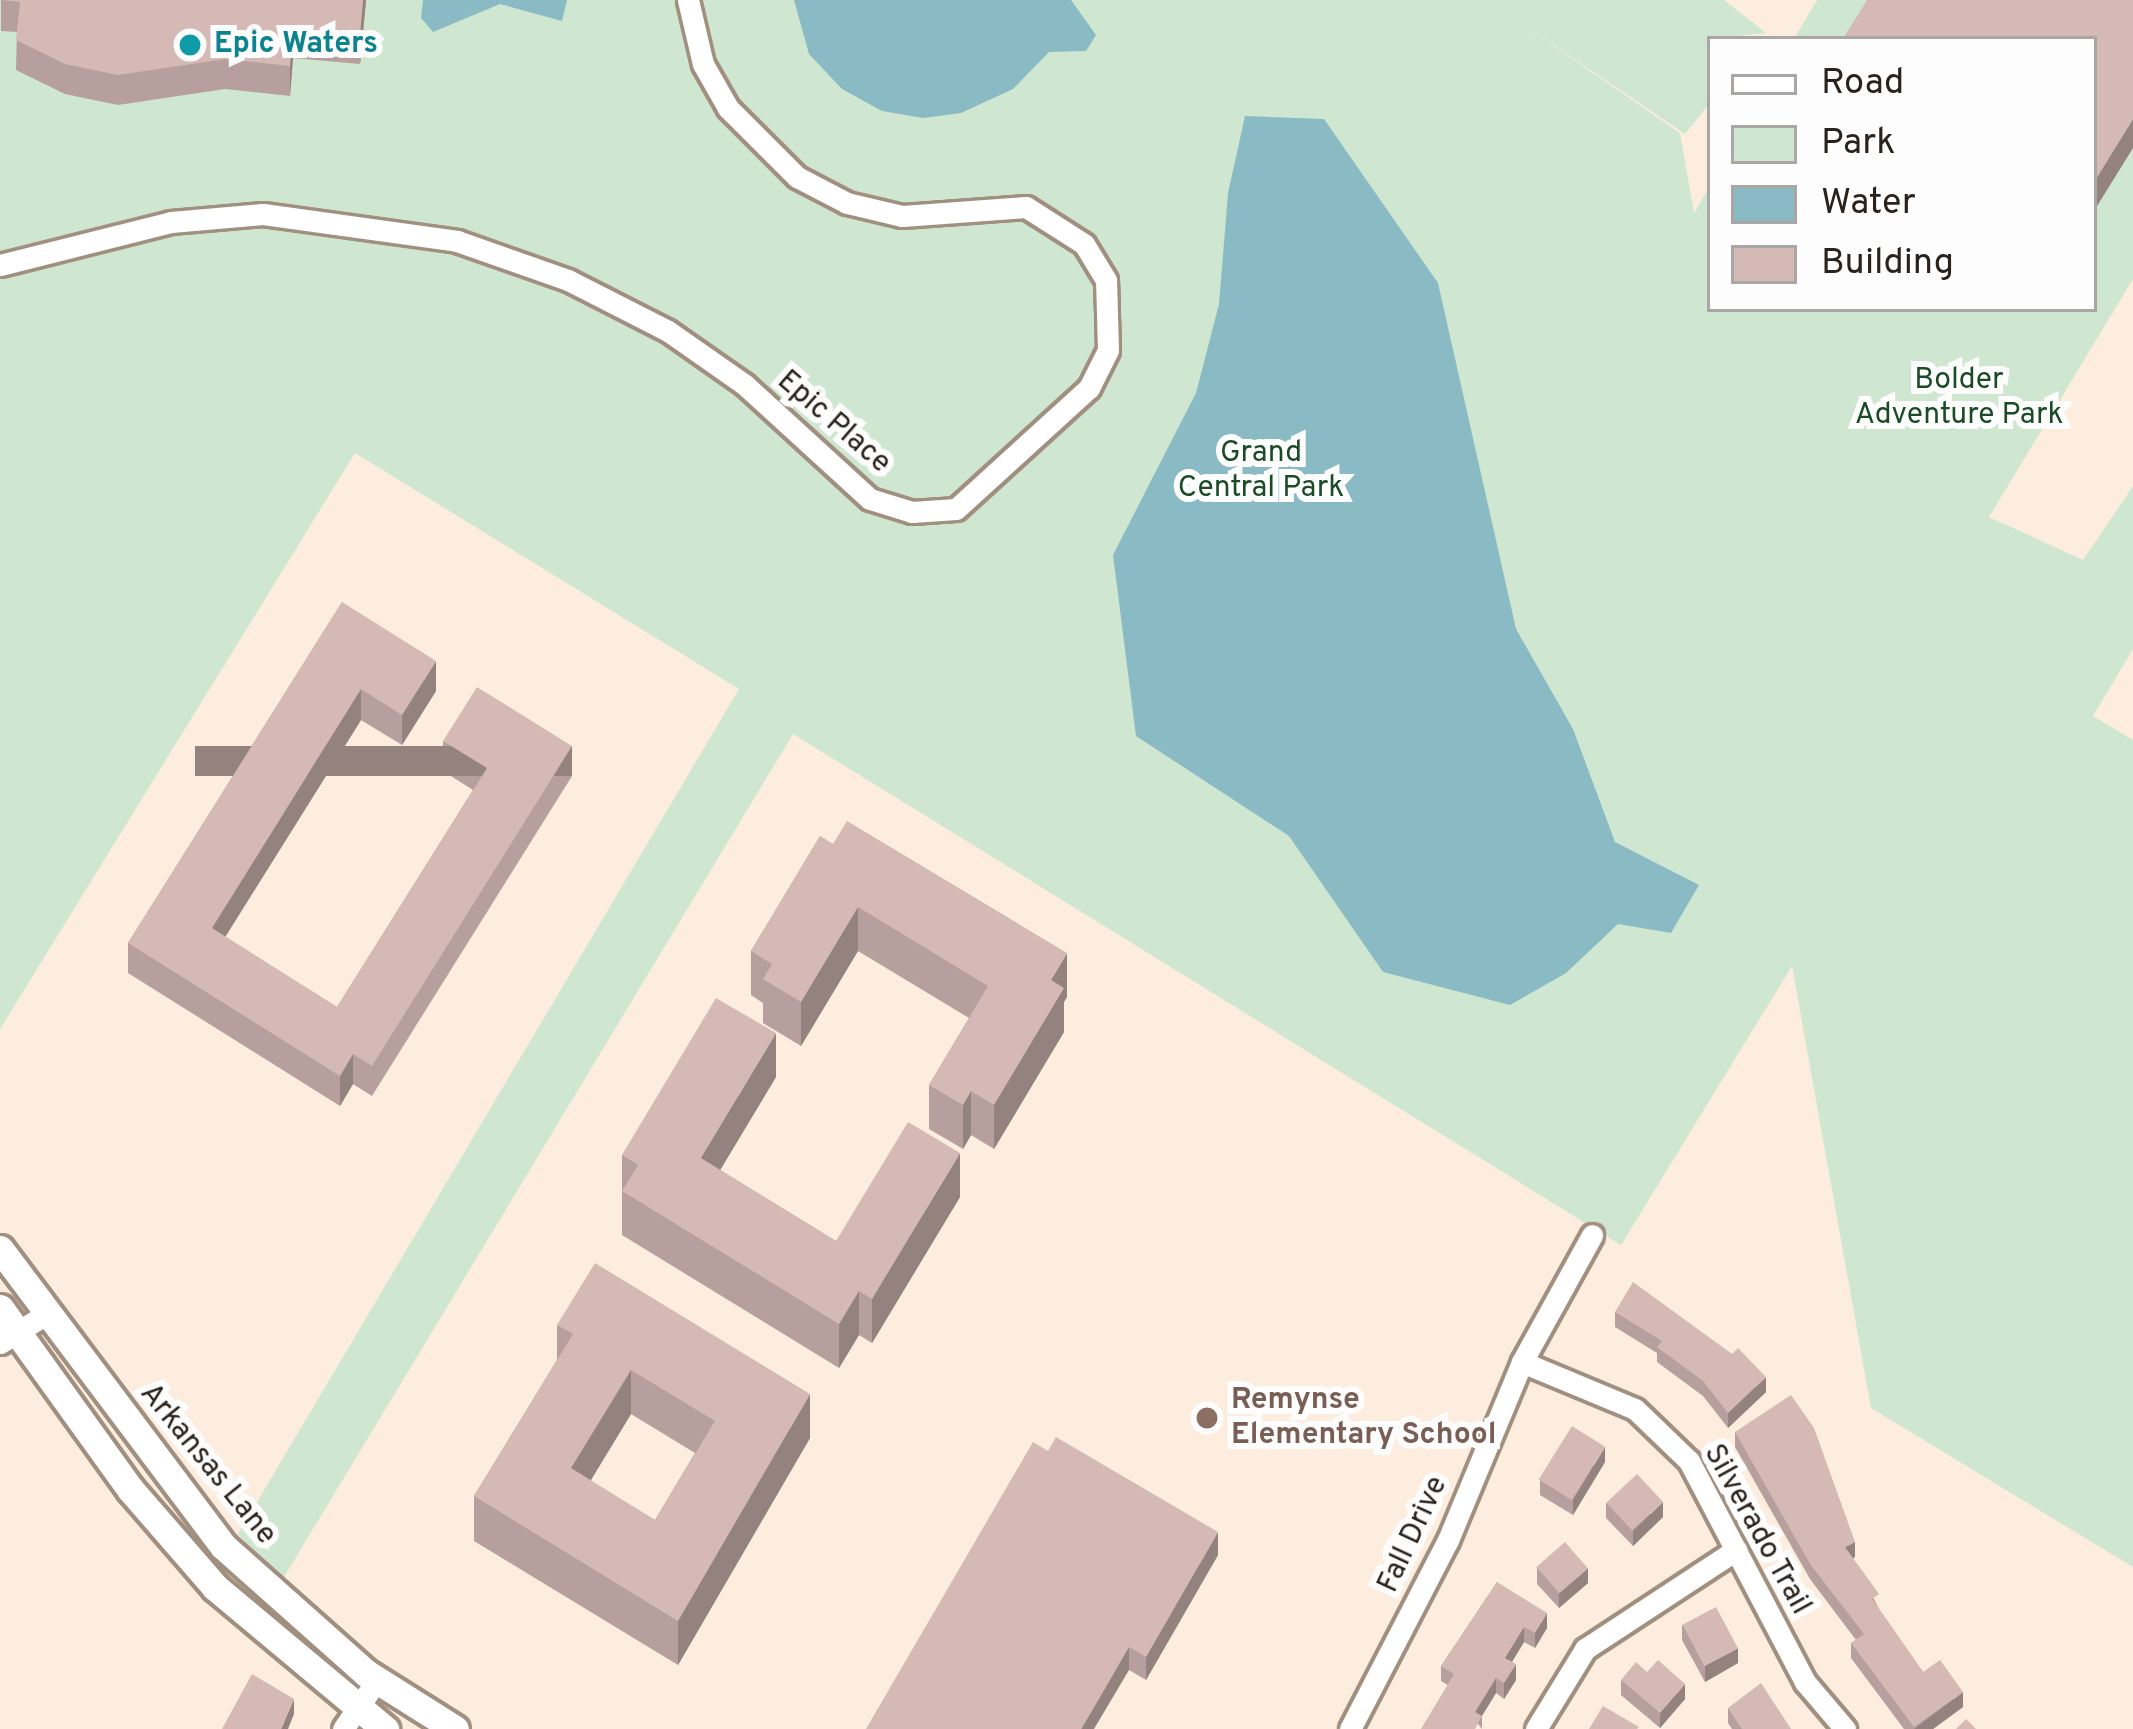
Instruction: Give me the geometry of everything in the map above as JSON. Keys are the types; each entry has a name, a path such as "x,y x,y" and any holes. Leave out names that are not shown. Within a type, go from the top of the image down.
{"main road":[{"name":"Arkansas Lane","path":"0,1249 223,1546 376,1680 455,1729"},
{"path":"5,1327 131,1490 214,1587 350,1719 385,1729"}],"street":[{"name":"Epic Place","path":"0,265 83,240 263,214 413,230 550,273 668,332 745,385 870,499 912,512 956,509 1089,388 1108,350 1106,280 1084,244 1026,207 1000,203 902,216 847,203 797,177 728,109 704,64 688,0"},
{"name":"Fall Drive","path":"1350,1729 1448,1540 1522,1362 1592,1235"},
{"path":"5,1327 49,1312"},
{"name":"Silverado Trail","path":"1522,1362 1635,1409 1689,1461 1805,1682 1845,1729"},
{"path":"1536,1729 1585,1649 1736,1550"},
{"path":"350,1719 376,1680"}],"green space":[{"name":"Grand Central Park","path":"0,0 1724,0 1766,33 1707,36 1707,107 1685,134 1512,17 1680,133 1694,213 1707,191 1707,312 2097,312 2097,36 1796,36 1817,0 2133,0 2133,279 1989,517 2083,560 2133,486 2133,649 2093,716 2133,740 2133,1567 1871,1408 1792,966 1621,1245 793,734 281,1582 238,1534 739,689 355,453 0,1029"}],"water":[{"path":"423,0 567,0 562,21 500,4 433,32 421,18"},
{"path":"794,0 1071,0 1096,35 1086,51 1049,52 1013,89 961,113 923,118 882,111 842,89 809,54"},
{"path":"1245,116 1324,119 1438,283 1516,629 1573,729 1615,842 1699,885 1671,933 1618,924 1566,973 1510,1005 1383,972 1289,836 1136,736 1113,555 1196,393 1219,304 1228,193"}],"building":[{"name":"Epic Waters","path":"1,0 363,0 360,34 293,28 290,66 225,59 118,75 65,64 16,40 20,2"},
{"path":"1867,0 2133,0 2133,119 2097,177 2097,36 1845,36"},
{"path":"342,602 436,661 402,715 361,689 212,928 337,1007 487,768 443,741 477,687 572,746 372,1066 353,1054 340,1076 128,943"},
{"path":"847,821 1067,953 1051,980 1064,988 994,1105 971,1091 963,1105 929,1085 988,986 858,907 801,1002 763,979 772,964 751,951 820,836 833,844"},
{"path":"716,998 776,1033 701,1158 836,1241 908,1122 960,1153 872,1299 859,1291 839,1324 622,1191 638,1165 622,1155"},
{"path":"595,1263 810,1394 678,1621 474,1496 573,1334 557,1325","holes":["631,1370 715,1421 655,1520 571,1468"]},
{"path":"1633,1282 1732,1354 1738,1348 1766,1377 1728,1413 1703,1381 1657,1347 1662,1341 1615,1312"},
{"path":"1791,1395 1814,1428 1855,1542 1845,1547 1879,1594 1872,1599 1923,1672 1940,1660 1963,1692 1914,1727 1851,1643 1864,1634 1810,1564 1735,1432"},
{"path":"1572,1426 1605,1447 1572,1500 1539,1479"},
{"path":"1056,1437 1218,1532 1146,1657 1129,1647 1081,1729 866,1729 1033,1442 1048,1451"},
{"path":"1637,1474 1663,1502 1632,1530 1606,1503"},
{"path":"1565,1542 1588,1568 1559,1593 1536,1567"},
{"path":"1497,1582 1547,1613 1535,1633 1524,1627 1505,1658 1516,1664 1504,1683 1496,1678 1475,1712 1482,1716 1475,1729 1421,1729 1454,1674 1441,1666"},
{"path":"1716,1607 1738,1648 1705,1666 1682,1625"},
{"path":"1658,1660 1685,1684 1660,1713 1621,1680 1636,1662 1647,1672"},
{"path":"252,1674 294,1699 281,1729 222,1729"},
{"path":"1761,1683 1791,1729 1742,1729 1728,1708"},
{"path":"1603,1706 1639,1727 1589,1729"},
{"path":"1966,1719 1976,1729 1956,1729"}],"place":[{"name":"Epic Waters","path":"190,45"},
{"name":"Remynse Elementary School","path":"1207,1418"}],"park label":[{"name":"Bolder Adventure Park","path":"1959,398"}]}
